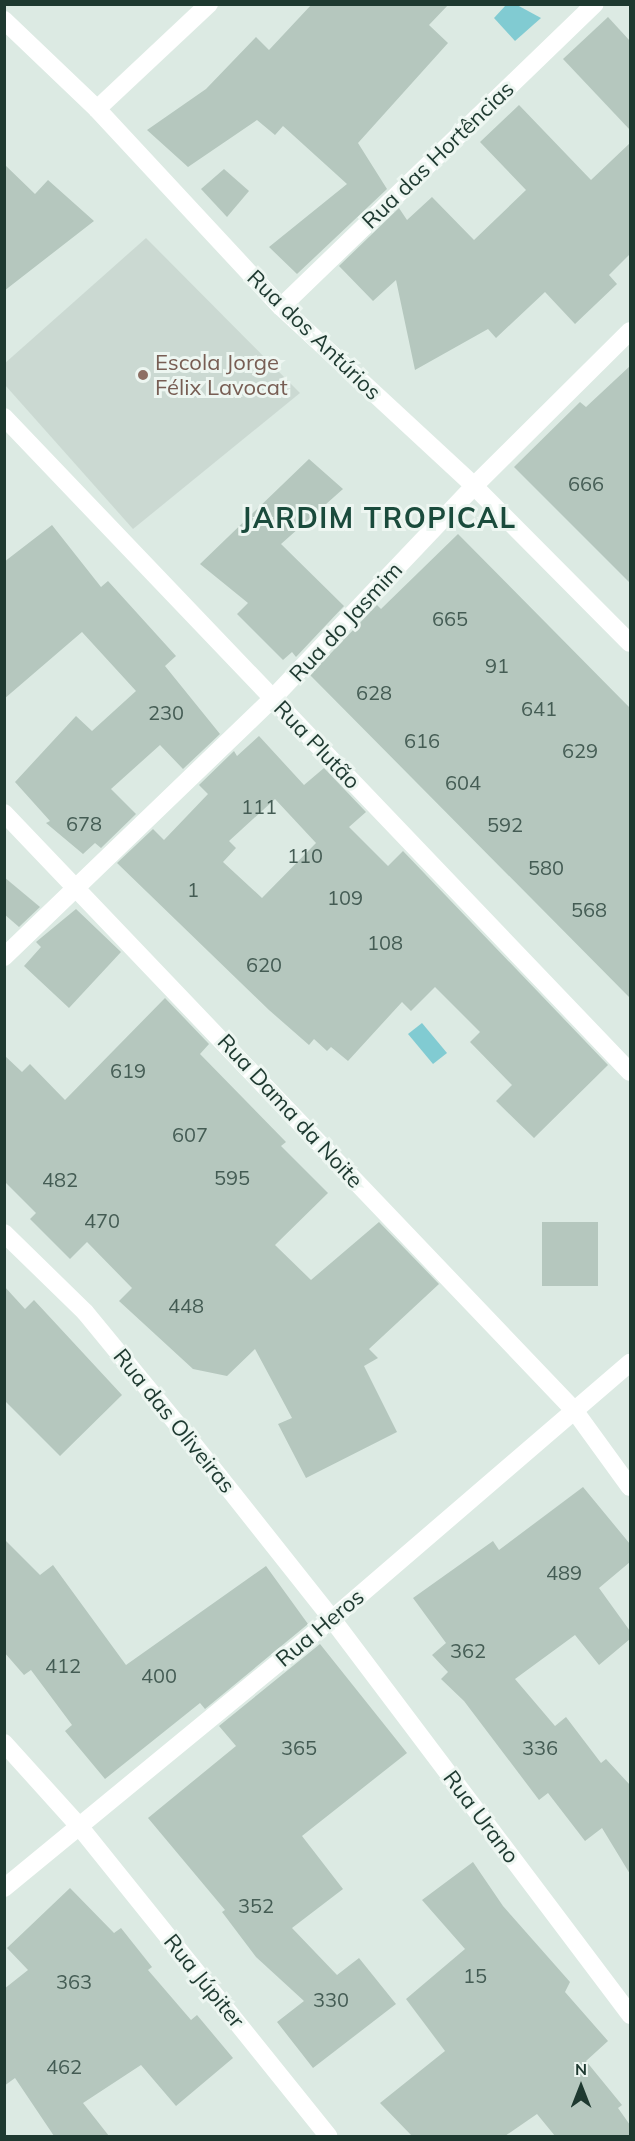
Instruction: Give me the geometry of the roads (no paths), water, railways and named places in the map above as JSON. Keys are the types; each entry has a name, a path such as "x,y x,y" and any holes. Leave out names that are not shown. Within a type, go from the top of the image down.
{"street":[{"path":"97,109 209,4"},
{"name":"Rua das Hortências","path":"281,307 595,4"},
{"name":"Rua dos Antúrios","path":"4,20 97,109 281,307 474,486 630,643"},
{"name":"Rua do Jasmim","path":"4,957 272,699 474,486 630,331"},
{"name":"Rua Plutão","path":"4,417 630,1072"},
{"name":"Rua Dama da Noite","path":"4,813 78,887 574,1410 630,1488"},
{"name":"Rua das Oliveiras","path":"4,1233 86,1312 332,1619"},
{"name":"Rua Heros","path":"4,1888 332,1619 630,1363"},
{"name":"Rua Urano","path":"332,1619 630,2015"},
{"name":"Rua Júpiter","path":"4,1743 80,1826 328,2136"}],"water":[{"path":"506,5 517,5 541,18 515,41 494,18"},
{"path":"422,1023 447,1053 433,1064 408,1034"}],"place":[{"name":"Escola Jorge Félix Lavocat","path":"143,375"}],"district":[{"name":"JARDIM TROPICAL","path":"379,518"}]}
